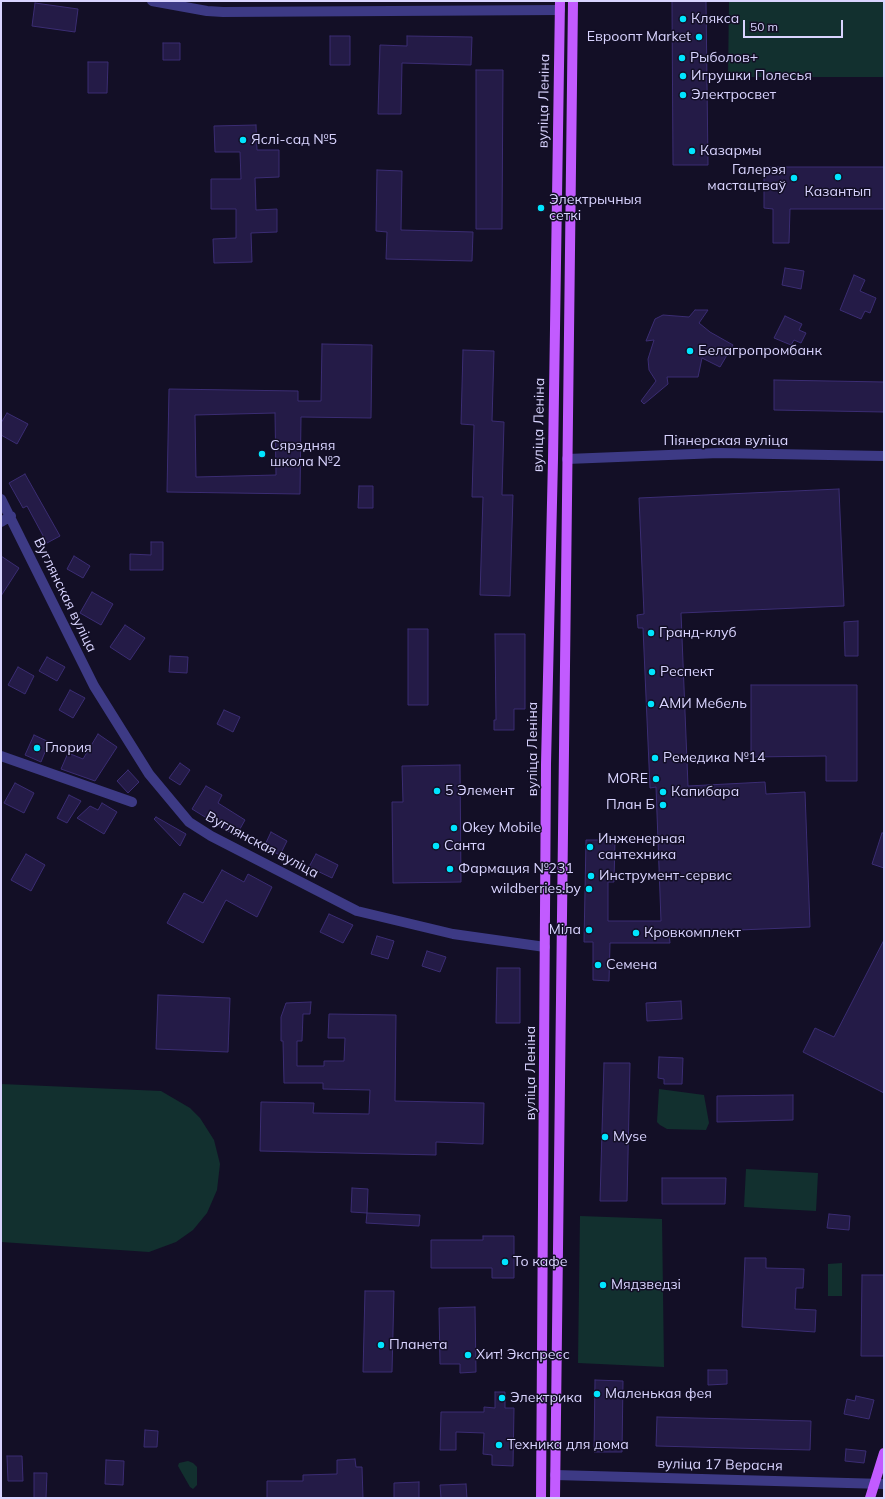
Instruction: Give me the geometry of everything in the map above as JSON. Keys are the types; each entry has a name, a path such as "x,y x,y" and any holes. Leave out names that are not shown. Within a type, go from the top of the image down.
{"main road":[{"path":"560,6 573,5"},
{"name":"вуліца Леніна","path":"555,1498 573,5"},
{"name":"вуліца Леніна","path":"541,1498 546,947 546,764 553,459 560,6"},
{"path":"553,459 568,459"},
{"path":"546,947 561,948"},
{"path":"870,1498 879,1484 884,1453"},
{"path":"541,1475 555,1475"}],"street":[{"path":"152,1 207,11 223,12 560,6"},
{"name":"Піянерская вуліца","path":"568,459 719,453 884,456"},
{"name":"Вуглянская вуліца","path":"1,499 11,516 94,686 149,774 189,822 211,836 357,911 453,934 546,947"},
{"path":"1,522 11,516"},
{"path":"1,756 132,802"},
{"name":"вуліца 17 Верасня","path":"555,1475 879,1484"}],"green space":[{"path":"729,1 884,1 884,77 728,77"},
{"path":"1,1084 161,1091 190,1108 200,1118 214,1140 220,1164 217,1190 207,1213 193,1230 176,1242 149,1252 1,1242"},
{"path":"659,1089 704,1095 709,1123 706,1130 667,1129 660,1125 657,1122"},
{"path":"746,1169 818,1173 816,1211 744,1207"},
{"path":"580,1216 662,1219 664,1367 578,1363"},
{"path":"842,1263 842,1296 828,1296 828,1264"},
{"path":"188,1461 197,1467 197,1485 193,1489 190,1487 178,1466 179,1463"}],"building":[{"path":"672,1 706,1 708,165 673,165"},
{"path":"35,3 78,9 75,32 32,26"},
{"path":"330,36 350,36 350,65 330,65"},
{"path":"407,36 472,37 471,65 402,63 401,114 378,114 380,45 407,46"},
{"path":"163,43 180,43 180,60 163,60"},
{"path":"88,62 108,62 107,93 88,93"},
{"path":"476,70 503,70 502,229 476,229"},
{"path":"256,125 257,150 279,150 279,177 255,178 256,210 277,209 277,232 251,233 252,262 214,263 213,239 236,238 236,209 211,209 211,179 241,179 240,152 215,152 214,126"},
{"path":"764,167 884,167 884,209 790,209 789,243 773,243 773,209 764,208"},
{"path":"377,170 402,171 401,230 473,232 472,261 386,259 387,232 376,231"},
{"path":"785,268 804,271 801,289 782,285"},
{"path":"854,275 865,280 860,291 876,298 870,313 865,311 861,319 840,310"},
{"name":"Белагропромбанк","path":"695,310 708,310 699,323 710,332 733,345 720,367 702,358 698,377 667,377 668,384 644,404 641,401 656,381 649,370 648,359 654,340 646,341 655,319 663,315 689,317"},
{"path":"785,316 802,324 799,330 806,333 801,343 794,340 791,345 774,338"},
{"path":"322,344 372,345 371,418 301,417 300,494 167,492 169,389 298,391 298,401 321,401","holes":["275,413 276,475 196,477 195,415"]},
{"path":"463,350 494,351 492,421 504,422 502,495 513,495 510,596 480,595 483,497 472,497 474,425 461,424"},
{"path":"774,380 884,382 884,412 774,410"},
{"path":"7,413 28,424 17,444 1,435 1,423"},
{"path":"25,474 60,536 47,543 27,506 23,508 9,483"},
{"path":"359,486 373,486 373,508 358,508"},
{"path":"839,489 844,606 681,613 688,786 765,782 766,794 805,792 810,927 669,933 670,943 610,943 609,981 593,980 593,942 584,942 586,840 615,840 614,882 608,882 608,921 661,921 656,787 650,788 643,628 638,628 637,615 644,614 639,498"},
{"path":"151,542 163,542 163,570 130,570 130,554 151,555"},
{"path":"1,556 19,568 1,596"},
{"path":"74,556 90,566 83,578 67,569"},
{"path":"92,592 113,604 101,625 80,613"},
{"path":"858,621 858,656 845,656 844,622"},
{"path":"125,625 145,638 130,660 110,647"},
{"path":"408,629 428,629 428,705 408,705"},
{"path":"495,634 525,634 525,709 514,709 514,730 494,730 494,720 496,720"},
{"path":"170,656 188,657 187,673 169,672"},
{"path":"47,657 65,667 57,681 39,671"},
{"path":"18,667 34,676 25,694 8,685"},
{"path":"751,685 857,685 857,781 826,781 826,756 751,757"},
{"path":"70,690 85,698 73,718 59,710"},
{"path":"224,710 240,717 233,732 217,724"},
{"path":"98,734 117,747 95,781 61,769 68,753 83,759"},
{"name":"Глория","path":"34,735 49,742 41,762 25,755"},
{"path":"180,763 190,770 180,785 169,778"},
{"path":"460,765 461,882 393,883 392,802 403,802 402,766"},
{"path":"128,770 139,782 128,793 117,781"},
{"path":"15,783 34,793 24,813 4,803"},
{"path":"206,786 222,795 218,803 245,820 236,836 192,809"},
{"path":"69,795 81,801 67,823 57,818"},
{"path":"102,803 117,812 104,834 77,818 90,806 98,810"},
{"path":"156,817 186,834 180,846 154,819"},
{"path":"271,832 287,841 280,855 264,847"},
{"path":"882,833 884,833 884,868 872,864"},
{"path":"26,854 45,865 31,891 11,880"},
{"path":"316,854 338,865 332,878 309,867"},
{"path":"222,870 244,882 248,874 272,887 257,917 226,900 203,943 167,923 184,893 203,903"},
{"path":"329,914 353,925 343,943 320,932"},
{"path":"377,936 394,941 388,959 371,954"},
{"path":"884,940 884,1093 803,1052 815,1028 834,1037"},
{"path":"427,951 446,957 440,972 422,966"},
{"path":"497,968 520,968 520,1023 496,1023"},
{"path":"158,995 230,998 228,1052 156,1049"},
{"path":"681,1001 682,1019 647,1021 646,1003"},
{"path":"311,1002 310,1014 303,1014 302,1041 297,1041 297,1066 324,1066 324,1061 344,1061 345,1038 328,1038 329,1014 396,1015 395,1101 484,1103 483,1144 436,1142 436,1155 260,1151 261,1102 314,1103 313,1113 369,1114 370,1090 323,1089 323,1083 284,1083 281,1017 286,1003"},
{"path":"659,1057 683,1058 682,1084 664,1084 664,1079 658,1078"},
{"path":"604,1063 630,1063 627,1201 600,1201"},
{"path":"793,1095 793,1120 717,1122 717,1096"},
{"path":"662,1178 726,1178 725,1204 662,1204"},
{"path":"352,1188 368,1189 367,1213 351,1212"},
{"path":"367,1213 420,1215 419,1226 366,1223"},
{"path":"829,1214 850,1216 849,1230 827,1228"},
{"path":"483,1236 514,1236 514,1278 492,1278 492,1268 431,1268 431,1240 483,1240"},
{"path":"745,1258 766,1258 766,1268 804,1269 803,1288 796,1288 795,1309 816,1310 815,1332 742,1327"},
{"path":"862,1275 884,1275 884,1356 861,1356"},
{"path":"365,1291 394,1291 392,1372 363,1372"},
{"path":"475,1307 476,1372 460,1373 460,1364 440,1364 439,1308"},
{"path":"708,1370 727,1370 727,1384 708,1385"},
{"path":"595,1380 623,1381 622,1452 594,1452"},
{"path":"495,1392 505,1392 505,1408 514,1408 513,1466 492,1465 492,1455 483,1454 484,1433 456,1432 456,1450 440,1450 441,1412 484,1412 484,1407 495,1408"},
{"path":"856,1396 874,1400 869,1419 844,1414 847,1399 855,1401"},
{"path":"657,1417 811,1421 810,1450 656,1446"},
{"path":"145,1430 158,1431 157,1447 144,1447"},
{"path":"846,1449 866,1451 864,1463 845,1461"},
{"path":"7,1456 22,1456 23,1481 8,1481"},
{"path":"355,1459 356,1467 362,1467 363,1498 267,1498 267,1481 303,1481 303,1475 337,1474 337,1460"},
{"path":"106,1460 124,1461 123,1485 105,1484"},
{"path":"34,1473 47,1473 46,1498 34,1498"},
{"path":"419,1482 419,1498 394,1498 394,1483"},
{"path":"466,1484 467,1498 441,1498 440,1485"}],"place":[{"name":"Клякса","path":"683,19"},
{"name":"Евроопт Market","path":"699,37"},
{"name":"Рыболов+","path":"682,58"},
{"name":"Игрушки Полесья","path":"683,76"},
{"name":"Электросвет","path":"683,95"},
{"name":"Яслі-сад №5","path":"243,140"},
{"name":"Казармы","path":"692,151"},
{"name":"Казантып","path":"838,177"},
{"name":"Галерэя мастацтваў","path":"794,178"},
{"name":"Электрычныя сеткі","path":"541,208"},
{"name":"Белагропромбанк","path":"690,351"},
{"name":"Сярэдняя школа №2","path":"262,454"},
{"name":"Гранд-клуб","path":"651,633"},
{"name":"Респект","path":"652,672"},
{"name":"АМИ Мебель","path":"651,704"},
{"name":"Глория","path":"37,748"},
{"name":"Ремедика №14","path":"655,758"},
{"name":"MORE","path":"656,779"},
{"name":"5 Элемент","path":"437,791"},
{"name":"Капибара","path":"663,792"},
{"name":"План Б","path":"663,805"},
{"name":"Okey Mobile","path":"454,828"},
{"name":"Санта","path":"436,846"},
{"name":"Инженерная сантехника","path":"590,847"},
{"name":"Фармация №231","path":"450,869"},
{"name":"Инструмент-сервис","path":"591,876"},
{"name":"wildberries.by","path":"589,889"},
{"name":"Міла","path":"589,930"},
{"name":"Кровкомплект","path":"636,933"},
{"name":"Семена","path":"598,965"},
{"name":"Myse","path":"605,1137"},
{"name":"То кафе","path":"505,1262"},
{"name":"Мядзведзі","path":"603,1285"},
{"name":"Планета","path":"381,1345"},
{"name":"Хит! Экспресс","path":"468,1355"},
{"name":"Маленькая фея","path":"597,1394"},
{"name":"Электрика","path":"502,1398"},
{"name":"Техника для дома","path":"499,1445"}]}
